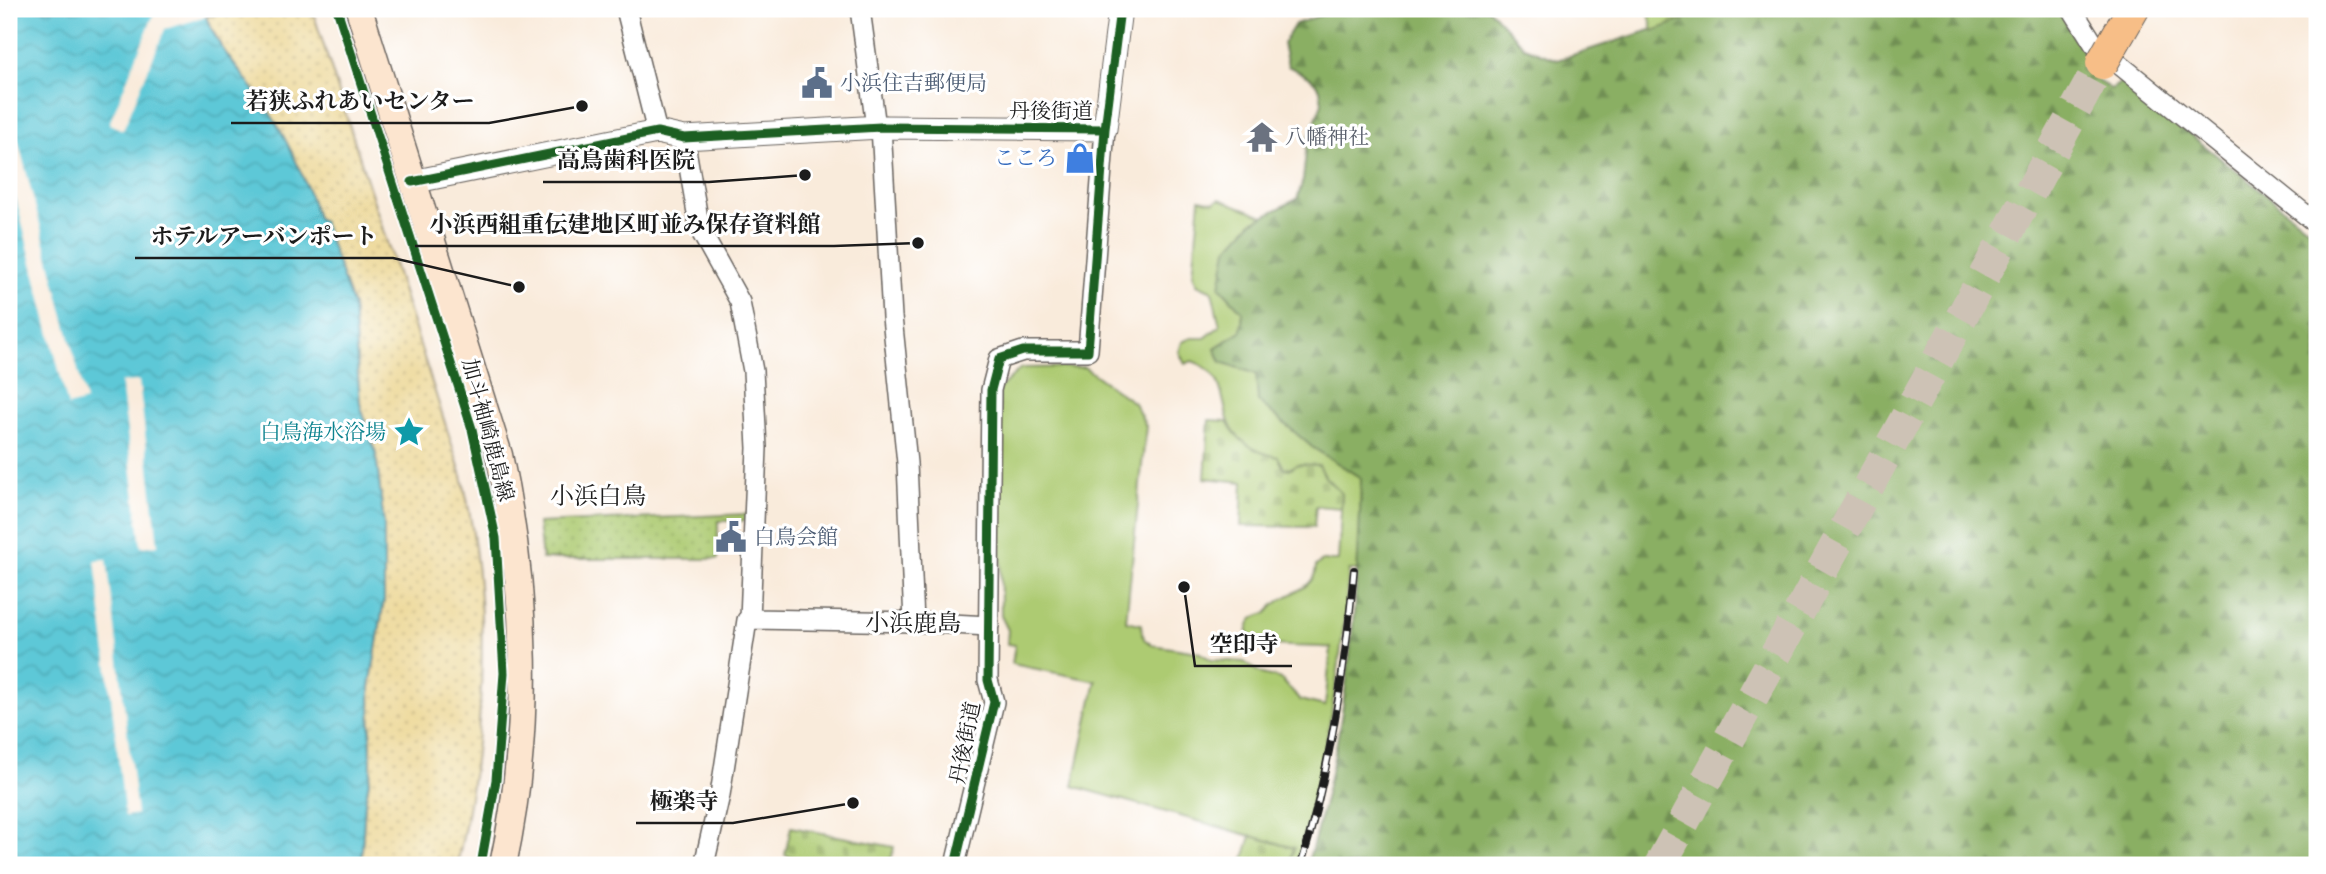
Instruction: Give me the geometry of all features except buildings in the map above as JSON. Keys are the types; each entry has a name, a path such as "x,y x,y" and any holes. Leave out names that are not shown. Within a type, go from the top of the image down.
{"highway":[{"path":"2103,61 2133,9"}],"main road":[{"name":"加斗袖崎鹿島線","path":"359,9 499,455 513,532 521,614 522,726 517,783 503,865"}],"street":[{"path":"412,182 657,132 626,9"},
{"path":"860,9 878,127 892,317 907,463 914,622"},
{"name":"丹後街道","path":"955,865 994,702 988,680 991,390 999,359 1023,351 1088,351 1105,128 1120,9"},
{"path":"2073,9 2094,44 2317,224"},
{"name":"丹後街道","path":"657,132 684,138 878,127 1105,128"},
{"path":"684,138 700,230 740,302 753,371 757,448 750,620 914,622 989,626"},
{"path":"704,865 720,794 747,620"}],"green space":[{"path":"1339,9 1489,9 1524,47 1557,60 1685,19 1698,9 2065,9 2086,44 2081,70 2111,89 2123,81 2317,235 2317,865 1307,865 1331,770 1348,674 1357,576 1361,478 1312,447 1258,401 1256,374 1221,362 1215,348 1241,331 1243,312 1220,287 1227,249 1252,222 1297,199 1303,180 1307,143 1322,103 1320,89 1311,78 1288,66 1283,44 1295,24"},
{"path":"1648,9 1698,9 1685,19 1653,31"},
{"path":"1200,199 1214,202 1220,199 1264,216 1252,222 1220,287 1243,312 1241,331 1215,348 1221,362 1256,374 1288,423 1312,447 1361,478 1359,570 1349,570 1330,719 1296,865 1289,865 1294,848 1073,786 1096,681 1012,664 1015,645 1007,644 1008,630 1001,616 999,389 1021,368 1084,367 1134,403 1146,426 1126,621 1141,624 1144,639 1152,645 1198,652 1212,660 1244,662 1262,674 1281,679 1300,700 1325,706 1331,648 1276,645 1265,643 1247,633 1253,619 1267,613 1282,599 1310,582 1316,566 1322,561 1338,561 1342,494 1325,477 1319,465 1284,468 1277,457 1253,449 1238,438 1230,424 1217,381 1208,370 1192,361 1185,364 1179,352 1182,342 1191,338 1205,338 1220,326 1212,291 1197,284 1193,274"},
{"path":"1209,420 1227,421 1242,440 1255,449 1278,457 1284,468 1290,469 1297,464 1319,465 1325,477 1342,494 1341,508 1316,506 1314,527 1241,526 1243,482 1205,478"},
{"path":"748,514 747,521 718,521 718,559 542,559 538,523"},
{"path":"791,827 894,847 890,865 803,865 804,860 785,855"},
{"path":"1251,836 1294,848 1289,865 1242,865"}],"sand":[{"name":"白鳥海水浴場","path":"232,9 312,9 462,476 478,573 482,670 474,768 457,865 361,865 365,803 371,770 370,687 384,600 384,525 376,454 360,404 353,306 323,223 317,219 267,108 225,54 206,17"}],"water":[{"path":"9,9 203,9 219,42 265,105 283,136 306,185 317,218 323,222 353,307 360,404 376,454 384,525 384,600 370,687 371,770 365,803 361,865 9,865"}],"pier":[{"path":"156,9 203,9 206,17 165,29 123,130 109,124"},
{"path":"18,140 86,401 68,406 9,171 9,143"},
{"path":"139,381 158,545 141,547 121,382"},
{"path":"107,559 137,814 125,816 95,560"}],"tunnel":[{"path":"1660,865 2095,74"}],"railway":[{"path":"1301,865 1320,793 1335,719 1354,570"}],"cycle path":[{"path":"337,9 472,429 496,538 504,673 496,780 481,865"},
{"path":"412,182 657,132 684,138 881,127 1105,129 1120,9"},
{"path":"955,865 994,702 988,680 991,390 999,359 1023,351 1088,351 1105,129"}],"place":[{"name":"小浜住吉郵便局","path":"817,83"},
{"name":"若狭ふれあいセンター","path":"582,106"},
{"name":"八幡神社","path":"1262,137"},
{"name":"こころ","path":"1080,158"},
{"name":"高鳥歯科医院","path":"805,175"},
{"name":"小浜西組重伝建地区町並み保存資料館","path":"918,243"},
{"name":"ホテルアーバンポート","path":"519,287"},
{"name":"白鳥海水浴場","path":"409,432"},
{"name":"白鳥会館","path":"731,537"},
{"name":"空印寺","path":"1184,587"},
{"name":"極楽寺","path":"853,803"}],"district":[{"name":"小浜白鳥","path":"598,496"},
{"name":"小浜鹿島","path":"913,623"}]}
